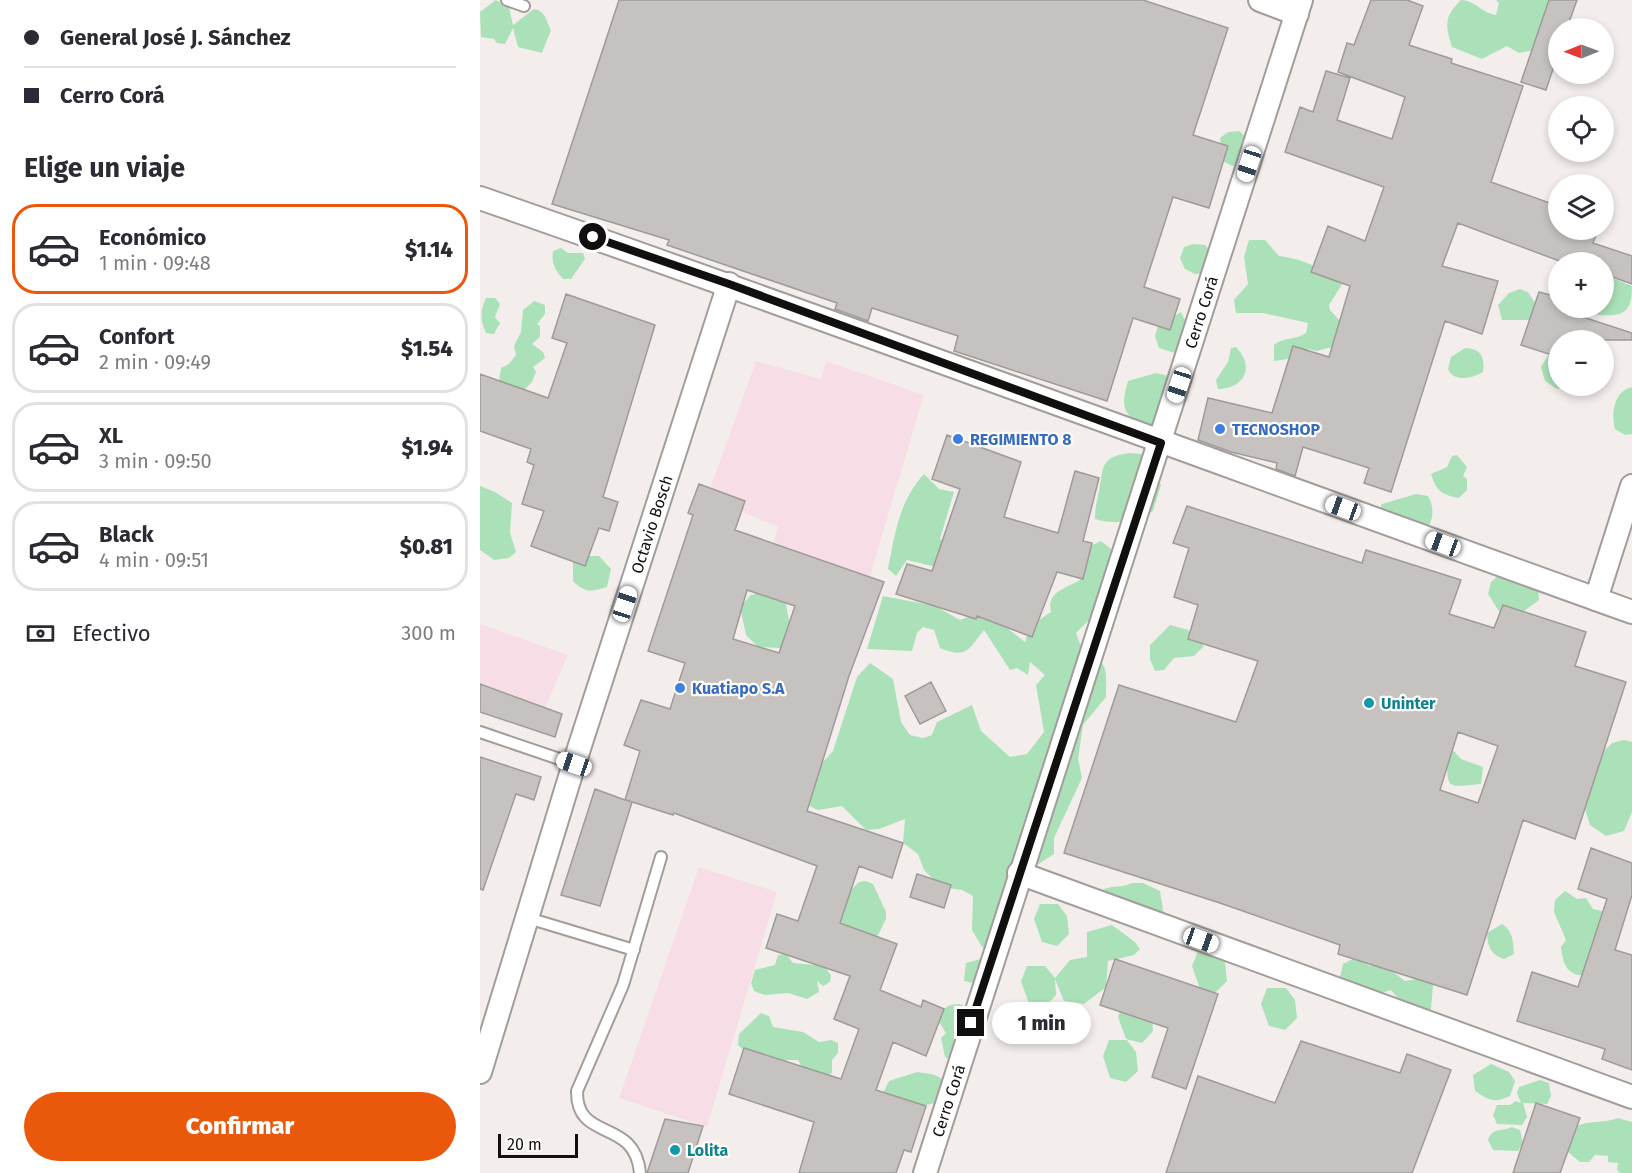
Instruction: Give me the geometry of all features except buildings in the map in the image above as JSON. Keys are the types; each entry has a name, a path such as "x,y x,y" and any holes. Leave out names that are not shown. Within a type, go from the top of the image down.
{"street":[{"path":"1260,0 1299,7"},
{"name":"Cerro Corá","path":"924,1173 1019,873 1161,443 1299,7"},
{"path":"480,198 729,284 1161,443 1632,612"},
{"name":"Octavio Bosch","path":"480,1072 574,764 729,284"},
{"path":"1596,599 1632,486"},
{"path":"1019,873 1632,1098"}],"lane":[{"path":"507,0 524,6"},
{"path":"480,732 574,764"},
{"path":"640,1173 638,1158 629,1144 582,1117 576,1105 577,1091 607,1026 634,950 661,857"},
{"path":"528,918 634,950"}],"shaded area":[{"path":"756,361 821,379 826,361 924,395 870,576 773,544 778,527 707,497"},
{"path":"480,624 568,655 545,708 480,684"},
{"path":"699,867 777,892 707,1127 619,1098"}],"green space":[{"path":"496,0 509,7 513,25 534,9 543,14 551,30 542,53 518,47 513,28 505,44 481,37 480,12"},
{"path":"1461,0 1471,2 1496,15 1499,3 1496,0 1555,0 1541,49 1519,53 1507,46 1482,59 1452,47 1447,27 1451,11"},
{"path":"1239,131 1246,137 1240,164 1232,166 1223,161 1220,138 1228,132"},
{"path":"1249,240 1265,240 1279,256 1305,262 1346,278 1329,305 1330,310 1340,321 1332,347 1317,351 1308,349 1301,357 1274,361 1274,345 1306,333 1308,323 1263,313 1236,313 1234,300 1248,284 1244,257"},
{"path":"1193,244 1205,245 1214,254 1206,273 1195,274 1185,269 1180,258 1184,247"},
{"path":"561,248 568,253 583,253 585,259 571,279 563,279 554,266 553,251"},
{"path":"1614,279 1632,286 1628,307 1620,314 1614,315"},
{"path":"1520,289 1528,292 1535,303 1529,320 1502,320 1498,305 1509,293"},
{"path":"486,298 495,298 500,304 495,317 500,323 494,334 486,333 483,324 482,311"},
{"path":"534,301 545,305 545,314 537,324 540,326 540,337 532,344 543,352 545,358 533,367 536,372 532,382 523,391 499,381 501,368 509,364 516,355 514,346 521,332 523,310"},
{"path":"1181,312 1188,326 1181,355 1159,348 1155,336 1158,326"},
{"path":"1236,347 1245,362 1244,375 1235,385 1218,389 1216,380 1228,362 1231,348"},
{"path":"1465,348 1481,354 1483,372 1459,378 1448,369 1451,357"},
{"path":"1548,356 1548,383 1545,381 1541,367"},
{"path":"1156,373 1169,376 1182,397 1176,419 1147,430 1128,414 1124,398 1128,381"},
{"path":"1632,387 1632,434 1625,435 1615,429 1613,416 1615,404 1621,393"},
{"path":"1130,453 1141,454 1161,485 1153,511 1124,522 1095,519 1105,464 1113,457"},
{"path":"1457,455 1467,467 1463,476 1467,479 1467,490 1459,498 1440,491 1431,474 1447,467 1452,456"},
{"path":"924,474 939,489 954,492 940,539 966,554 953,571 907,560 896,576 888,569 899,518 909,495"},
{"path":"480,486 512,503 510,533 516,552 509,558 494,560 480,550"},
{"path":"1416,494 1428,496 1432,507 1430,522 1423,537 1379,511 1382,504"},
{"path":"1101,541 1131,565 1129,574 1097,594 1095,614 1076,633 1083,652 1098,659 1105,668 1106,697 1083,725 1078,759 1082,778 1054,838 1054,854 1034,867 1001,951 982,947 972,930 973,896 962,890 941,887 924,870 918,854 903,843 905,819 879,829 866,830 842,806 818,810 807,805 810,764 824,761 833,751 857,677 870,663 893,679 901,722 910,735 923,738 932,735 937,722 972,705 981,731 1010,757 1027,754 1044,732 1036,685 1045,675 1030,662 1028,675 1017,668 1010,670 984,630 966,651 956,653 940,648 934,630 923,627 917,633 912,651 867,649 883,596 935,606 960,620 985,611 1025,642 1035,624 1051,612 1050,605 1054,595 1080,580 1086,548"},
{"path":"581,556 599,556 611,569 607,587 589,590 581,588 573,581 573,562"},
{"path":"1499,575 1538,585 1539,600 1513,619 1500,613 1488,594 1491,582"},
{"path":"765,592 786,604 790,626 781,648 758,647 746,635 740,607 751,595"},
{"path":"1170,625 1188,630 1204,646 1194,656 1174,658 1164,670 1155,671 1150,659 1150,645"},
{"path":"1624,740 1632,742 1632,812 1624,831 1606,836 1590,825 1585,809 1603,752 1612,743"},
{"path":"1454,751 1461,759 1483,767 1481,784 1455,786 1451,784 1447,755"},
{"path":"866,881 873,884 886,912 886,919 878,935 871,939 846,935 840,923 851,890 859,882"},
{"path":"1132,883 1143,883 1160,891 1164,916 1100,891"},
{"path":"1565,891 1577,899 1586,898 1593,909 1602,911 1609,919 1590,974 1572,972 1563,960 1561,947 1566,940 1554,912 1555,900"},
{"path":"1040,904 1058,904 1067,916 1069,934 1057,946 1042,942 1034,919"},
{"path":"1502,924 1510,933 1514,954 1504,959 1491,949 1487,933"},
{"path":"1112,925 1135,942 1140,949 1134,955 1108,961 1106,987 1084,1004 1064,1001 1055,979 1056,995 1044,1008 1029,1004 1021,981 1027,966 1045,966 1055,978 1070,960 1087,957 1087,932"},
{"path":"1198,951 1216,951 1225,963 1227,981 1215,993 1200,989 1192,966"},
{"path":"786,954 793,963 824,966 831,975 830,982 823,986 817,981 819,992 807,999 788,993 765,995 754,991 751,983 755,970 775,965 778,955"},
{"path":"984,958 987,986 964,981 966,963"},
{"path":"1355,958 1370,966 1380,962 1405,981 1425,978 1433,985 1431,1009 1418,1010 1408,1007 1391,990 1378,994 1343,987 1340,977 1343,964"},
{"path":"1267,988 1286,988 1295,1000 1297,1018 1285,1030 1269,1026 1261,1004"},
{"path":"1124,1001 1152,1013 1153,1031 1142,1043 1126,1039 1118,1017"},
{"path":"959,1004 971,1008 984,1020 983,1033 970,1058 953,1062 945,1057 941,1038 946,1033 939,1022 940,1011 950,1005"},
{"path":"761,1013 769,1016 773,1027 803,1032 819,1042 831,1040 838,1043 838,1053 832,1060 832,1073 823,1078 805,1072 798,1060 787,1060 773,1065 755,1051 745,1051 738,1045 739,1034"},
{"path":"1109,1040 1127,1040 1136,1052 1138,1071 1126,1082 1110,1078 1103,1056"},
{"path":"1491,1064 1509,1072 1515,1081 1510,1096 1492,1100 1475,1091 1473,1075"},
{"path":"917,1072 934,1075 944,1081 946,1085 940,1102 917,1107 883,1093 889,1081"},
{"path":"1540,1080 1549,1083 1551,1096 1547,1104 1523,1103 1527,1117 1522,1125 1497,1124 1493,1115 1497,1105 1510,1105 1516,1101 1521,1103 1517,1093 1519,1087"},
{"path":"1618,1118 1632,1122 1632,1173 1620,1173 1617,1170 1618,1163 1608,1162 1608,1156 1595,1155 1589,1162 1580,1162 1568,1152 1566,1132 1586,1123"},
{"path":"1512,1127 1520,1130 1523,1143 1518,1151 1493,1150 1488,1140 1492,1133"}],"place":[{"name":"TECNOSHOP","path":"1220,429"},
{"name":"REGIMIENTO 8","path":"958,439"},
{"name":"Kuatiapo S.A","path":"680,688"},
{"name":"Uninter","path":"1369,703"},
{"name":"Lolita","path":"675,1150"}],"route":[{"path":"593,237 729,284 1161,443 971,1023"}]}
